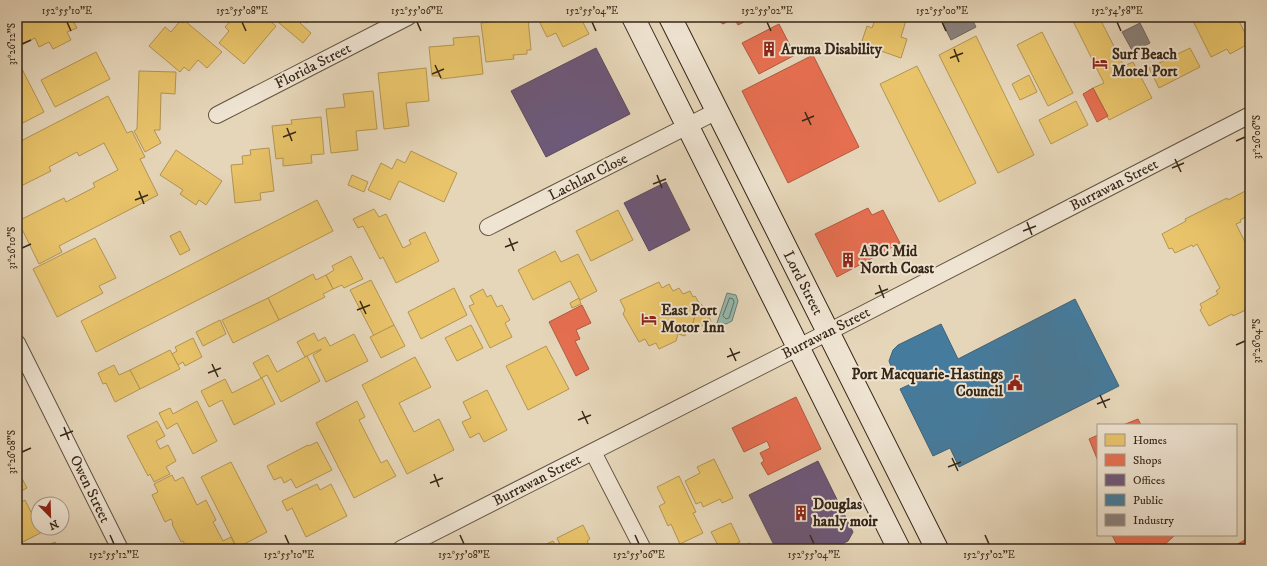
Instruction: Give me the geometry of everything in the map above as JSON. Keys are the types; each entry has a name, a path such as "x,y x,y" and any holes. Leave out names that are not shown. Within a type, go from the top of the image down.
{"main road":[{"path":"633,17 900,549"},
{"name":"Lord Street","path":"670,17 937,549"}],"street":[{"name":"Florida Street","path":"217,115 408,17"},
{"name":"Lachlan Close","path":"488,227 717,111"},
{"name":"Burrawan Street","path":"401,549 799,347 1250,115"},
{"name":"Owen Street","path":"17,343 120,549"},
{"path":"593,452 643,549"}],"water":[{"path":"727,293 736,295 738,301 732,321 726,324 717,323"}],"building: Homes":[{"path":"71,17 77,28 67,32 71,40 53,49 49,42 39,47 35,38 18,47 17,18"},
{"path":"234,17 239,19 241,17 265,17 276,26 244,64 219,43 229,31 225,27"},
{"path":"272,17 312,17 307,23 303,20 300,23 311,33 303,43"},
{"path":"537,17 580,17 589,34 563,47 556,33 547,37"},
{"path":"876,17 907,17 901,37 907,39 901,58 861,44 867,26 872,28"},
{"path":"1071,17 1099,17 1124,66 1133,62 1152,98 1109,120 1093,88 1104,83"},
{"path":"1191,17 1237,17 1250,43 1230,54 1227,49 1211,57"},
{"path":"528,18 531,50 527,50 527,54 513,55 514,59 486,62 481,23"},
{"path":"180,21 183,23 185,21 222,52 207,68 198,60 189,71 184,67 180,72 149,46 165,27 171,32"},
{"path":"1042,32 1073,93 1048,106 1017,45"},
{"path":"479,36 483,74 441,79 440,76 432,76 429,47 454,45 453,38"},
{"path":"976,36 1034,155 998,173 939,55"},
{"path":"1190,48 1200,67 1159,88 1149,68"},
{"path":"96,52 110,79 55,107 41,80"},
{"path":"917,66 976,183 939,202 880,84"},
{"path":"426,68 429,101 406,103 409,126 384,129 378,73"},
{"path":"22,69 44,112 19,125 17,121 17,71"},
{"path":"139,71 176,72 175,94 161,93 160,130 154,130 161,143 145,152 134,131 137,129"},
{"path":"1029,75 1037,92 1020,100 1012,84"},
{"path":"373,91 377,129 356,131 358,150 331,153 326,109 345,107 343,94"},
{"path":"108,96 127,133 132,131 145,157 140,159 158,195 59,246 62,252 39,264 18,221 64,198 66,202 95,187 93,183 118,170 104,143 79,156 77,152 49,167 51,171 17,188 17,143"},
{"path":"1076,101 1088,125 1051,144 1039,120"},
{"path":"321,117 324,154 311,155 312,163 283,166 283,158 276,159 272,126 292,124 291,120"},
{"path":"269,148 274,191 260,193 261,200 235,203 231,165 243,164 242,156 251,155 250,150"},
{"path":"176,150 222,181 206,205 199,200 196,205 180,194 183,190 160,175"},
{"path":"411,151 457,173 444,202 399,181 390,200 368,190 381,163 392,169 397,159 405,163"},
{"path":"352,175 368,182 364,192 348,185"},
{"path":"1249,189 1250,215 1240,220 1241,222 1236,224 1250,252 1250,308 1233,316 1232,314 1209,326 1200,310 1202,308 1200,304 1218,294 1216,291 1220,288 1197,244 1193,247 1192,245 1175,253 1172,248 1169,249 1162,234 1186,221 1185,219"},
{"path":"317,200 333,231 96,352 81,321"},
{"path":"374,209 379,217 386,214 403,248 411,244 409,240 425,232 439,261 396,283 383,257 380,259 363,226 358,228 353,219"},
{"path":"618,210 633,240 591,261 576,231"},
{"path":"180,231 190,250 180,255 170,236"},
{"path":"95,238 116,278 99,286 103,293 57,317 33,269"},
{"path":"555,251 561,262 578,254 597,291 580,300 570,281 533,300 518,270"},
{"path":"351,256 363,279 344,288 342,285 333,289 326,275 334,270 332,266"},
{"path":"313,274 316,280 326,275 333,289 323,294 325,297 279,320 268,298"},
{"path":"371,280 394,325 374,336 350,290"},
{"path":"659,282 662,288 669,284 673,291 679,288 683,294 690,291 699,303 691,329 687,328 685,336 678,334 676,341 659,349 656,343 649,346 645,339 639,342 623,314 625,310 620,300"},
{"path":"454,288 467,315 421,339 408,312"},
{"path":"483,289 487,297 491,295 497,307 502,305 510,320 505,323 512,337 490,348 469,306 474,304 470,296"},
{"path":"268,298 279,320 233,343 222,320"},
{"path":"579,298 581,304 572,308 570,303"},
{"path":"699,303 702,305 711,321 694,330 691,329"},
{"path":"220,320 226,334 203,346 196,332"},
{"path":"394,325 405,346 381,358 370,337"},
{"path":"471,325 483,348 457,361 445,338"},
{"path":"314,333 318,341 325,337 330,346 354,334 368,361 326,382 313,355 321,349 305,357 297,342"},
{"path":"193,338 202,357 185,366 183,362 178,365 172,354 177,351 175,347"},
{"path":"546,346 569,389 528,410 506,366"},
{"path":"170,350 180,369 140,389 130,370"},
{"path":"268,355 277,372 307,356 320,381 281,402 267,375 261,378 253,363"},
{"path":"415,357 431,387 399,403 414,432 439,419 454,450 407,474 362,385"},
{"path":"114,365 119,375 130,370 140,389 115,402 106,383 103,384 98,373"},
{"path":"262,378 275,404 234,425 222,400 209,407 201,391 225,379 232,393"},
{"path":"487,390 507,430 484,442 479,433 470,438 462,422 471,418 463,402"},
{"path":"197,401 217,441 193,454 177,423 167,429 159,413 170,408 173,414"},
{"path":"357,401 365,417 359,420 381,463 387,460 396,476 354,498 316,423"},
{"path":"157,421 165,436 156,441 160,449 168,445 176,461 166,467 170,474 154,482 150,474 148,476 127,436"},
{"path":"317,442 332,470 296,488 291,479 284,483 281,477 274,480 267,466"},
{"path":"714,459 733,498 722,503 720,499 703,507 701,502 696,504 685,481 700,473 697,467"},
{"path":"231,462 267,532 237,548 201,477"},
{"path":"17,469 27,488 17,493"},
{"path":"172,475 175,481 183,477 197,505 206,500 216,520 213,522 223,541 231,537 237,549 187,549 183,541 181,542 171,519 165,522 152,495 158,492 154,484"},
{"path":"679,476 696,512 693,513 703,533 680,544 671,524 668,526 659,506 665,503 657,487"},
{"path":"317,484 320,490 331,484 347,516 306,537 292,508 287,511 282,501"},
{"path":"25,500 30,510 30,536 34,536 17,545 17,504"},
{"path":"731,523 740,542 726,549 720,549 711,532"},
{"path":"583,525 590,539 587,541 591,549 562,549 557,538"},
{"path":"553,541 558,549 536,549"},
{"path":"55,542 59,549 40,549"},
{"path":"750,543 753,549 739,548"}],"building: Shops":[{"path":"713,17 754,17 738,25 734,18 723,24"},
{"name":"Aruma Disability","path":"779,24 795,55 759,74 742,43"},
{"path":"813,55 859,147 788,183 742,91"},
{"path":"1093,88 1108,116 1097,122 1083,94"},
{"name":"ABC Mid North Coast","path":"868,208 872,215 883,210 900,243 837,277 815,234"},
{"path":"582,305 591,323 576,330 580,339 575,341 589,369 576,376 549,322"},
{"path":"796,397 821,449 768,475 761,463 764,461 760,453 770,448 767,441 744,452 732,428"},
{"path":"1138,419 1140,424 1126,424"},
{"path":"1097,435 1097,459 1089,439"},
{"path":"1112,536 1174,536 1160,549 1119,549"},
{"path":"1250,537 1250,549 1238,549 1236,545"}],"building: Offices":[{"path":"596,48 630,114 546,157 511,91"},
{"path":"666,182 690,230 649,251 624,203"},
{"name":"Douglas hanly moir","path":"818,461 853,532 848,541 832,549 776,549 749,495"}],"building: Public":[{"name":"Port Macquarie-Hastings Council","path":"1075,299 1119,386 959,467 950,448 933,456 900,389 919,380 917,377 907,379 898,377 892,369 889,361 893,350 898,345 941,324 958,359"}],"building: Industry":[{"path":"957,17 971,17 976,27 951,40 943,24"},
{"path":"1140,23 1150,43 1133,52 1122,32"}],"place":[{"name":"Aruma Disability","path":"769,49"},
{"name":"Surf Beach Motel Port","path":"1100,63"},
{"name":"ABC Mid North Coast","path":"848,260"},
{"name":"East Port Motor Inn","path":"649,319"},
{"name":"Port Macquarie-Hastings Council","path":"1015,383"},
{"name":"Douglas hanly moir","path":"801,513"}]}
